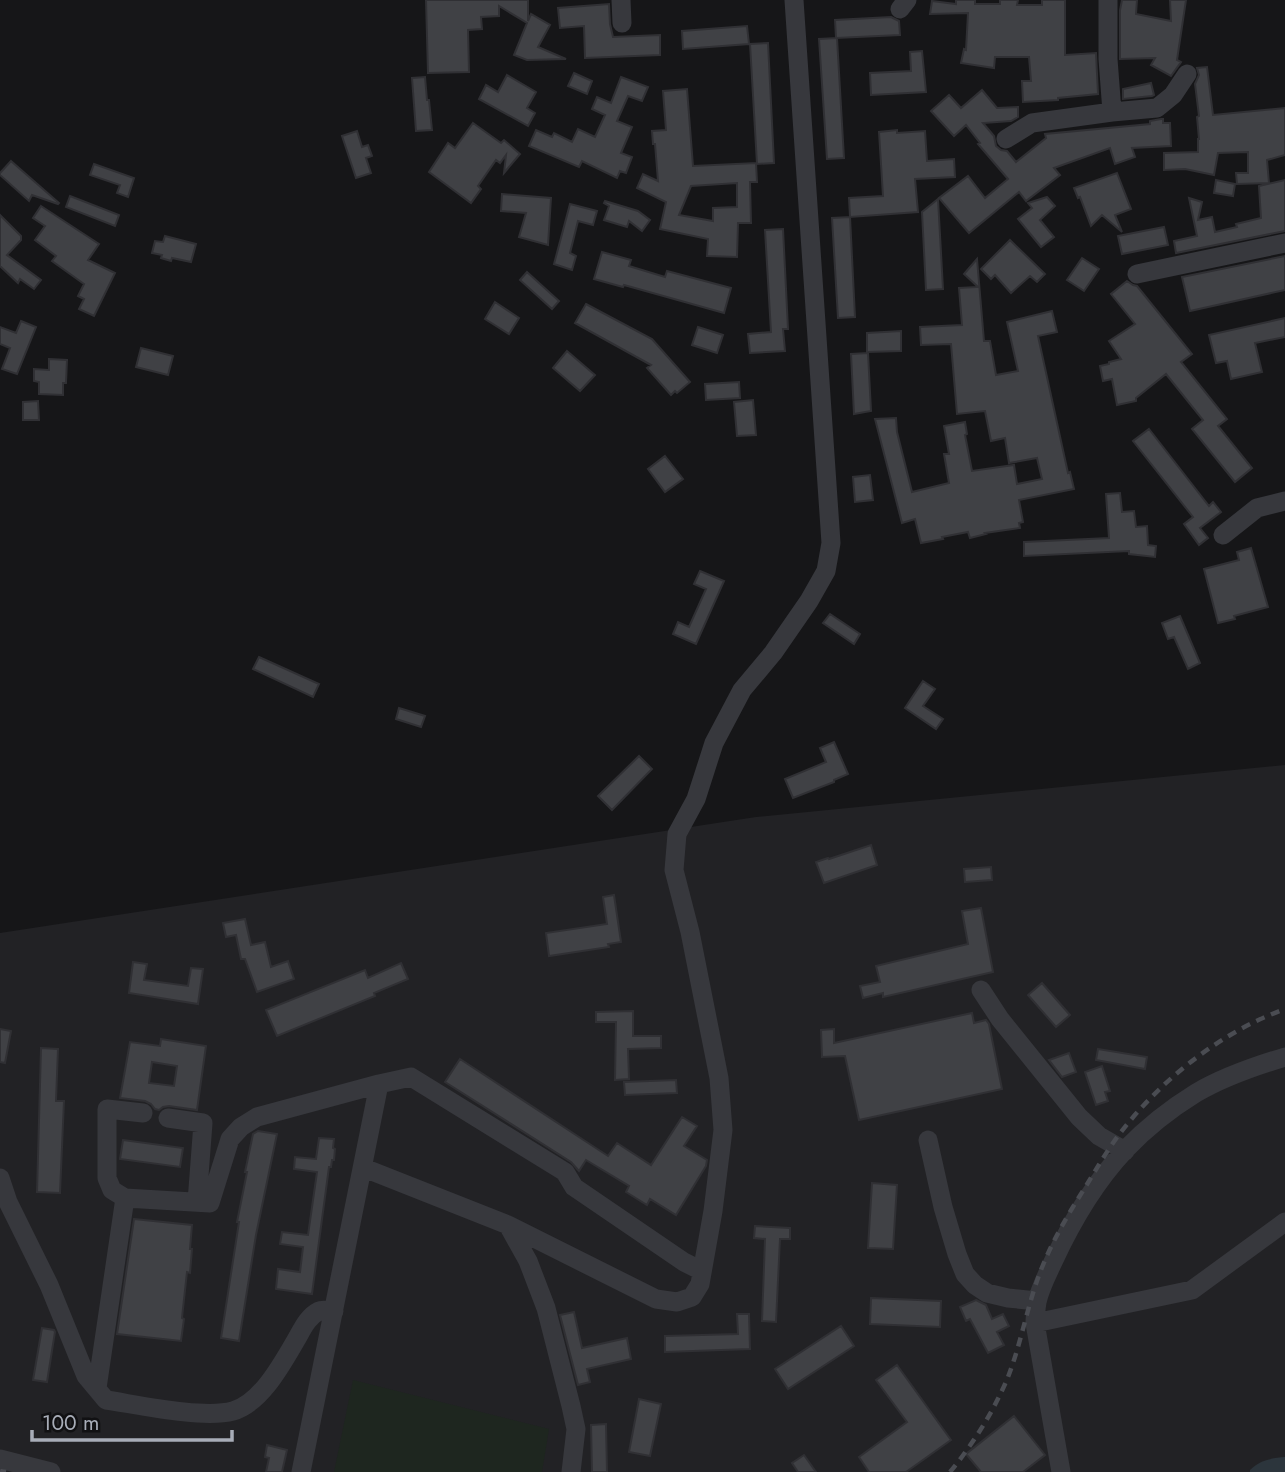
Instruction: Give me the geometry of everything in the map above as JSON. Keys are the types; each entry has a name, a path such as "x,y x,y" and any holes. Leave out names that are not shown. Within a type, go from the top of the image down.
{"street":[{"path":"621,0 622,23"},
{"path":"363,1168 508,1225 656,1299 677,1302 692,1297 700,1284 723,1130 719,1078 690,932 674,870 677,834 696,799 715,743 742,690 773,653 809,601 826,571 831,544 794,0"},
{"path":"1108,0 1112,112"},
{"path":"1006,139 1032,123 1157,108 1173,95 1187,74"},
{"path":"1137,274 1285,243"},
{"path":"1223,535 1257,508 1285,501"},
{"path":"981,990 1000,1019 1080,1117 1099,1136 1125,1151"},
{"path":"1061,1472 1035,1324 1037,1301 1045,1279 1075,1219 1125,1151 1173,1108 1198,1092 1250,1068 1285,1057"},
{"path":"143,1113 107,1109 107,1178 112,1190 125,1198 210,1203 230,1139 257,1116 411,1077 565,1172 574,1187 684,1262 702,1271"},
{"path":"302,1472 380,1084"},
{"path":"168,1118 203,1123 197,1202"},
{"path":"928,1140 943,1207 965,1274 987,1293 1037,1301"},
{"path":"0,1178 8,1202 49,1285 86,1376 106,1401 186,1411 218,1413 235,1410 250,1403 267,1385 308,1319 321,1310 334,1311"},
{"path":"97,1388 125,1198"},
{"path":"1035,1324 1192,1290 1285,1222"},
{"path":"508,1225 528,1261 546,1308 576,1429 571,1472"},
{"path":"0,1460 51,1472"}],"shaded area":[{"path":"1285,765 1285,1472 0,1472 0,933 756,817"},
{"path":"353,1380 549,1429 542,1472 334,1472"},
{"path":"1285,1457 1285,1472 1250,1472 1262,1462"}],"building":[{"path":"426,0 528,0 528,21 531,14 550,25 538,47 566,59 527,60 514,55 527,23 499,6 499,16 481,17 482,29 468,30 469,72 428,73"},
{"path":"956,0 975,0 975,4 1000,4 1000,0 1018,0 1017,5 1042,5 1042,0 1065,0 1065,55 1096,53 1098,94 1023,102 1022,81 1031,81 1029,57 995,57 994,68 961,63 964,49 966,50 968,13 930,14 932,1 956,4"},
{"path":"1122,0 1137,0 1136,14 1171,21 1170,0 1186,0 1177,60 1181,62 1171,76 1151,65 1155,58 1120,59"},
{"path":"609,4 613,37 660,35 660,55 585,58 584,26 560,28 558,8"},
{"path":"891,17 899,21 900,35 836,38 835,20"},
{"path":"747,26 749,44 683,49 682,31"},
{"path":"837,38 844,158 827,159 819,39"},
{"path":"768,43 774,163 757,164 750,44"},
{"path":"922,51 926,92 871,95 870,73 911,71 910,52"},
{"path":"1207,67 1213,115 1285,108 1285,155 1267,160 1269,183 1237,184 1236,173 1248,173 1248,152 1218,153 1214,175 1185,169 1164,170 1164,153 1198,152 1199,116 1195,84 1199,75 1197,68"},
{"path":"574,73 592,81 587,94 568,86"},
{"path":"507,75 536,92 527,108 535,113 528,126 479,99 486,85 498,92"},
{"path":"425,77 432,130 416,131 412,78"},
{"path":"621,77 648,87 642,101 628,96 617,121 632,127 621,153 632,157 626,173 620,171 617,178 582,161 579,167 529,146 536,130 552,137 554,133 572,142 578,129 595,137 605,115 592,109 597,97 611,103"},
{"path":"1151,83 1154,95 1123,99 1123,89"},
{"path":"687,89 693,166 756,163 757,182 750,182 751,223 738,223 737,257 707,256 708,239 660,229 666,202 637,188 643,174 658,181 652,131 666,130 663,91","holes":["737,183 737,207 713,208 713,221 679,215 691,186"]},
{"path":"982,90 997,108 1018,107 1018,117 1011,121 983,123 994,136 996,146 1007,151 1016,162 1046,138 1045,134 1150,124 1150,121 1161,119 1163,123 1170,123 1171,146 1132,148 1135,157 1115,164 1110,148 1054,168 1060,175 1026,201 1019,192 969,233 939,198 968,176 985,198 1008,179 978,144 980,143 966,125 954,136 931,111 949,95 961,108"},
{"path":"473,123 501,143 504,140 520,154 504,173 506,155 500,163 496,160 478,186 481,189 471,203 429,172 448,143 455,148"},
{"path":"897,130 897,133 925,131 927,161 954,159 955,177 915,179 918,212 850,217 849,198 883,196 879,132"},
{"path":"357,131 362,147 368,145 372,156 366,158 371,173 356,178 342,136"},
{"path":"11,161 59,203 32,195 29,201 0,175"},
{"path":"94,164 134,178 128,197 117,193 120,185 90,175"},
{"path":"1117,173 1131,209 1115,215 1122,232 1102,215 1091,226 1074,188"},
{"path":"1216,180 1235,184 1233,196 1214,193"},
{"path":"1285,180 1285,231 1176,253 1174,241 1197,236 1189,198 1202,202 1198,220 1212,217 1215,232 1261,218 1259,186"},
{"path":"502,194 551,198 548,245 519,237 526,213 501,211"},
{"path":"70,196 119,215 115,226 66,207"},
{"path":"1047,197 1055,206 1040,220 1054,237 1041,247 1018,219 1032,208 1028,203"},
{"path":"938,199 943,289 926,290 922,212"},
{"path":"605,201 638,211 650,220 642,231 629,221 627,227 604,220 609,206"},
{"path":"570,204 597,211 593,225 578,221 570,253 576,256 572,270 554,264"},
{"path":"41,206 99,244 88,260 115,273 94,316 79,309 84,299 78,296 84,284 52,261 56,256 35,240 45,226 33,218"},
{"path":"0,215 21,236 21,240 7,255 41,280 34,289 20,279 18,283 0,266"},
{"path":"850,217 855,317 838,318 832,218"},
{"path":"1164,227 1168,245 1122,254 1118,236"},
{"path":"783,229 788,329 783,329 785,351 750,353 748,334 771,332 765,230"},
{"path":"165,236 196,244 191,262 172,258 171,261 152,253 155,241 163,242"},
{"path":"1010,240 1045,274 1037,282 1030,276 1011,293 995,275 991,279 981,269"},
{"path":"602,252 631,260 629,266 665,277 667,271 731,288 724,313 594,279"},
{"path":"1285,256 1285,290 1190,311 1182,277"},
{"path":"1082,258 1099,269 1084,291 1067,280"},
{"path":"977,259 984,341 990,341 996,375 1018,371 1007,322 1052,311 1057,332 1038,336 1068,473 1070,472 1074,489 1019,500 1023,522 1019,523 1020,528 970,538 968,532 921,543 915,519 902,523 875,419 896,418 912,492 949,483 944,454 949,454 944,426 965,422 972,471 1014,465 1017,484 1042,479 1037,458 1009,463 1005,438 991,441 985,411 957,414 951,344 921,345 920,327 962,325 959,288 978,287 964,274"},
{"path":"527,272 559,301 552,309 520,280"},
{"path":"1127,281 1137,286 1192,354 1181,362 1227,419 1218,426 1252,468 1235,482 1192,429 1203,420 1166,374 1136,398 1136,401 1117,405 1112,379 1103,381 1100,366 1121,359 1109,341 1135,324 1111,294"},
{"path":"495,302 519,318 509,334 485,319"},
{"path":"586,304 652,339 690,382 671,395 647,368 651,365 575,323"},
{"path":"1285,318 1285,337 1255,343 1262,372 1231,379 1227,361 1216,363 1209,335"},
{"path":"21,321 36,327 17,374 2,369 10,348 0,344 0,327 16,333"},
{"path":"698,327 723,335 717,353 692,345"},
{"path":"901,331 901,351 867,352 867,333"},
{"path":"141,348 173,356 168,375 136,367"},
{"path":"567,351 595,375 580,391 553,368"},
{"path":"868,353 871,411 854,414 851,354"},
{"path":"49,359 67,360 63,395 39,394 39,382 34,381 34,369 49,370"},
{"path":"739,382 740,398 706,400 705,384"},
{"path":"753,400 756,435 737,436 734,402"},
{"path":"38,401 39,420 23,420 23,402"},
{"path":"1149,429 1209,506 1213,502 1221,512 1200,528 1208,538 1199,545 1184,524 1193,517 1133,441"},
{"path":"665,456 683,479 665,492 648,469"},
{"path":"870,475 873,500 855,502 853,477"},
{"path":"1120,493 1122,512 1134,511 1136,527 1147,526 1148,545 1156,546 1155,557 1129,554 1129,551 1024,556 1024,542 1109,538 1106,494"},
{"path":"1251,548 1268,607 1218,623 1204,569 1239,560 1237,552"},
{"path":"700,571 724,581 696,644 673,634 678,622 689,627 706,589 694,584"},
{"path":"830,614 860,634 854,644 823,623"},
{"path":"1180,616 1200,663 1188,669 1174,637 1168,639 1162,623"},
{"path":"259,657 319,684 313,697 253,669"},
{"path":"923,681 935,689 923,706 943,719 936,729 905,708"},
{"path":"399,708 425,716 421,727 396,719"},
{"path":"834,742 848,774 793,798 785,779 826,762 820,748"},
{"path":"639,756 652,769 612,810 598,796"},
{"path":"871,845 877,865 824,883 816,862"},
{"path":"991,867 992,880 965,882 964,869"},
{"path":"614,895 621,942 608,944 609,947 549,956 546,933 607,924 603,897"},
{"path":"981,908 993,972 883,997 883,993 863,998 860,986 880,982 876,966 968,944 962,911"},
{"path":"245,919 251,945 265,942 271,967 288,961 294,979 257,992 245,959 241,959 236,935 226,937 223,923"},
{"path":"133,962 147,964 144,980 188,986 191,968 203,969 198,1004 129,993"},
{"path":"401,963 408,979 374,993 375,996 277,1036 266,1010 365,970 368,978"},
{"path":"1042,983 1070,1015 1056,1027 1028,995"},
{"path":"633,1011 633,1036 661,1036 661,1048 628,1049 629,1079 615,1080 616,1022 596,1022 596,1012"},
{"path":"972,1013 974,1023 986,1020 989,1024 1002,1089 859,1120 845,1056 822,1057 821,1030 834,1029 834,1043"},
{"path":"0,1029 11,1031 5,1063 0,1062"},
{"path":"161,1039 206,1046 197,1110 169,1106 159,1110 145,1101 120,1098 130,1042 160,1046","holes":["152,1062 177,1066 174,1086 149,1083"]},
{"path":"41,1048 58,1049 56,1101 64,1101 60,1193 37,1192"},
{"path":"1098,1049 1147,1057 1145,1069 1096,1060"},
{"path":"1069,1053 1076,1072 1062,1077 1049,1060"},
{"path":"460,1059 608,1156 617,1143 651,1165 682,1117 697,1126 684,1146 707,1160 706,1166 676,1215 650,1199 647,1205 626,1192 629,1186 586,1160 579,1171 571,1162 445,1082"},
{"path":"1102,1066 1110,1091 1105,1092 1108,1101 1096,1105 1085,1072"},
{"path":"676,1080 677,1093 625,1095 624,1082"},
{"path":"258,1131 277,1134 256,1235 239,1341 221,1338 245,1172 253,1134"},
{"path":"319,1138 334,1139 335,1149 334,1160 329,1167 312,1294 276,1289 278,1269 300,1272 303,1247 280,1244 282,1232 308,1235 317,1172 294,1169 295,1157 316,1159"},
{"path":"123,1140 183,1148 180,1167 120,1159"},
{"path":"872,1183 897,1185 893,1249 868,1248"},
{"path":"134,1219 192,1225 190,1273 187,1272 181,1341 117,1334"},
{"path":"755,1226 790,1228 790,1239 780,1239 776,1322 762,1321 765,1239 754,1238"},
{"path":"871,1298 941,1301 940,1327 870,1324"},
{"path":"976,1300 986,1305 992,1319 1003,1314 1009,1326 997,1332 1004,1345 988,1353 970,1319 966,1321 960,1307"},
{"path":"574,1312 582,1348 627,1338 631,1359 587,1369 590,1382 578,1385 560,1315"},
{"path":"737,1314 749,1314 750,1349 665,1352 665,1336 738,1334"},
{"path":"841,1326 854,1346 788,1389 775,1369"},
{"path":"42,1328 55,1332 47,1382 33,1380"},
{"path":"897,1365 951,1440 906,1472 869,1472 859,1457 907,1422 876,1380"},
{"path":"639,1399 661,1404 650,1456 629,1452"},
{"path":"1014,1416 1045,1455 1023,1472 981,1472 966,1454"},
{"path":"606,1424 607,1472 592,1472 591,1425"},
{"path":"267,1445 287,1450 282,1472 266,1472 269,1458 265,1457"},
{"path":"804,1455 816,1472 798,1472 792,1463"}],"railway":[{"path":"950,1472 975,1439 996,1402 1013,1363 1047,1255 1068,1215 1116,1138 1137,1112 1194,1059 1238,1030 1285,1009"},
{"path":"0,1471 6,1472"}]}
